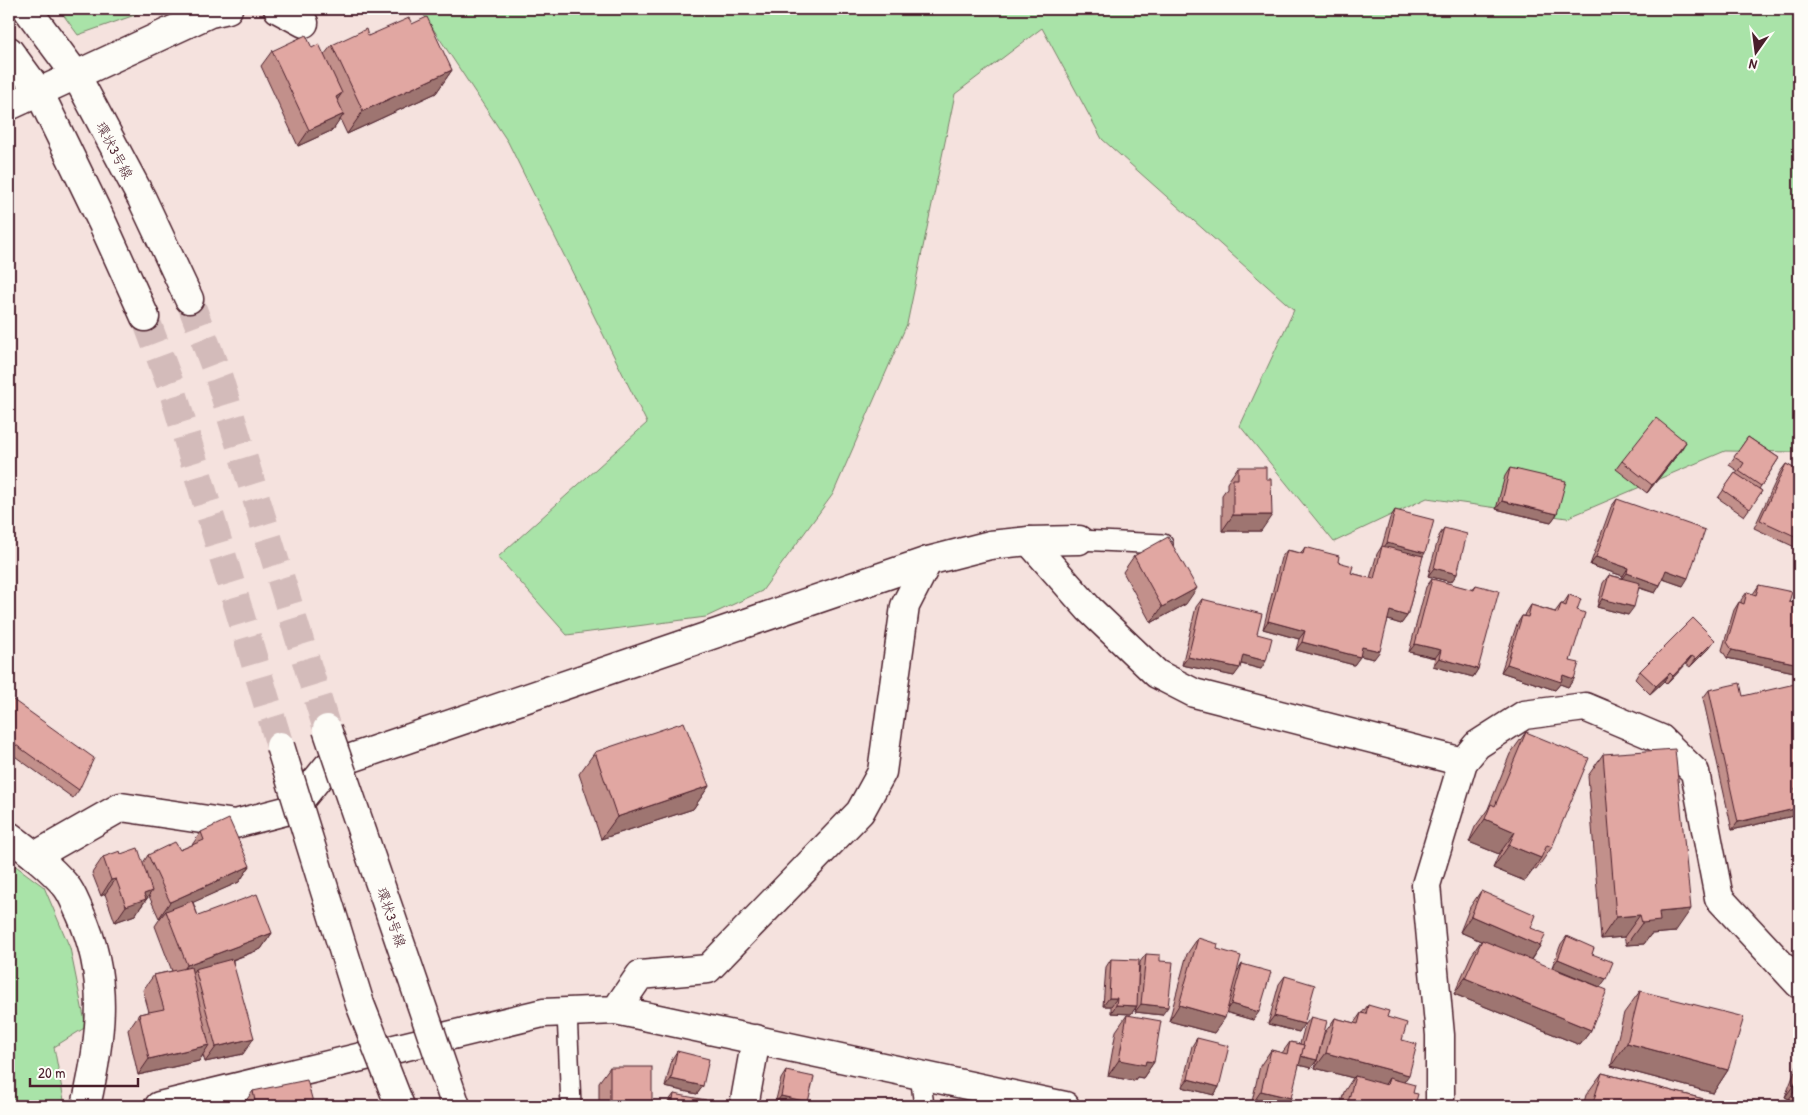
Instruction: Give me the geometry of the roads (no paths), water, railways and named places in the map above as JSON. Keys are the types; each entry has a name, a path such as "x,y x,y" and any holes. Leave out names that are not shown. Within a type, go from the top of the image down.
{"street":[{"name":"環状3号線","path":"27,9 76,75 142,199 189,299"},
{"path":"9,106 210,13 228,9"},
{"path":"278,9 304,22"},
{"path":"9,51 39,92 103,224 145,317"},
{"path":"35,856 121,807 235,824 292,809 328,766 928,561 990,546 1030,541 1079,540"},
{"path":"1030,541 1089,609 1157,674 1180,686 1194,693 1464,762"},
{"path":"616,1010 640,975 708,969 860,812 882,772 905,606 928,561"},
{"path":"1440,1106 1440,1036 1426,885 1464,762 1477,745 1524,715 1585,707 1661,739 1695,772 1718,898 1799,984"},
{"name":"環状3号線","path":"327,729 456,1106"},
{"path":"280,746 360,1004 400,1106"},
{"path":"9,836 35,856 68,887 87,929 99,974 100,1026 96,1062 86,1106"},
{"path":"159,1106 543,1013 616,1010 1065,1106"},
{"path":"744,1106 756,1039"}],"lane":[{"path":"1079,540 1163,544"},
{"path":"567,1012 571,1106"},
{"path":"920,1075 924,1106"}],"tunnel":[{"path":"189,299 219,378 327,729"},
{"path":"145,317 172,389 280,746"}]}
